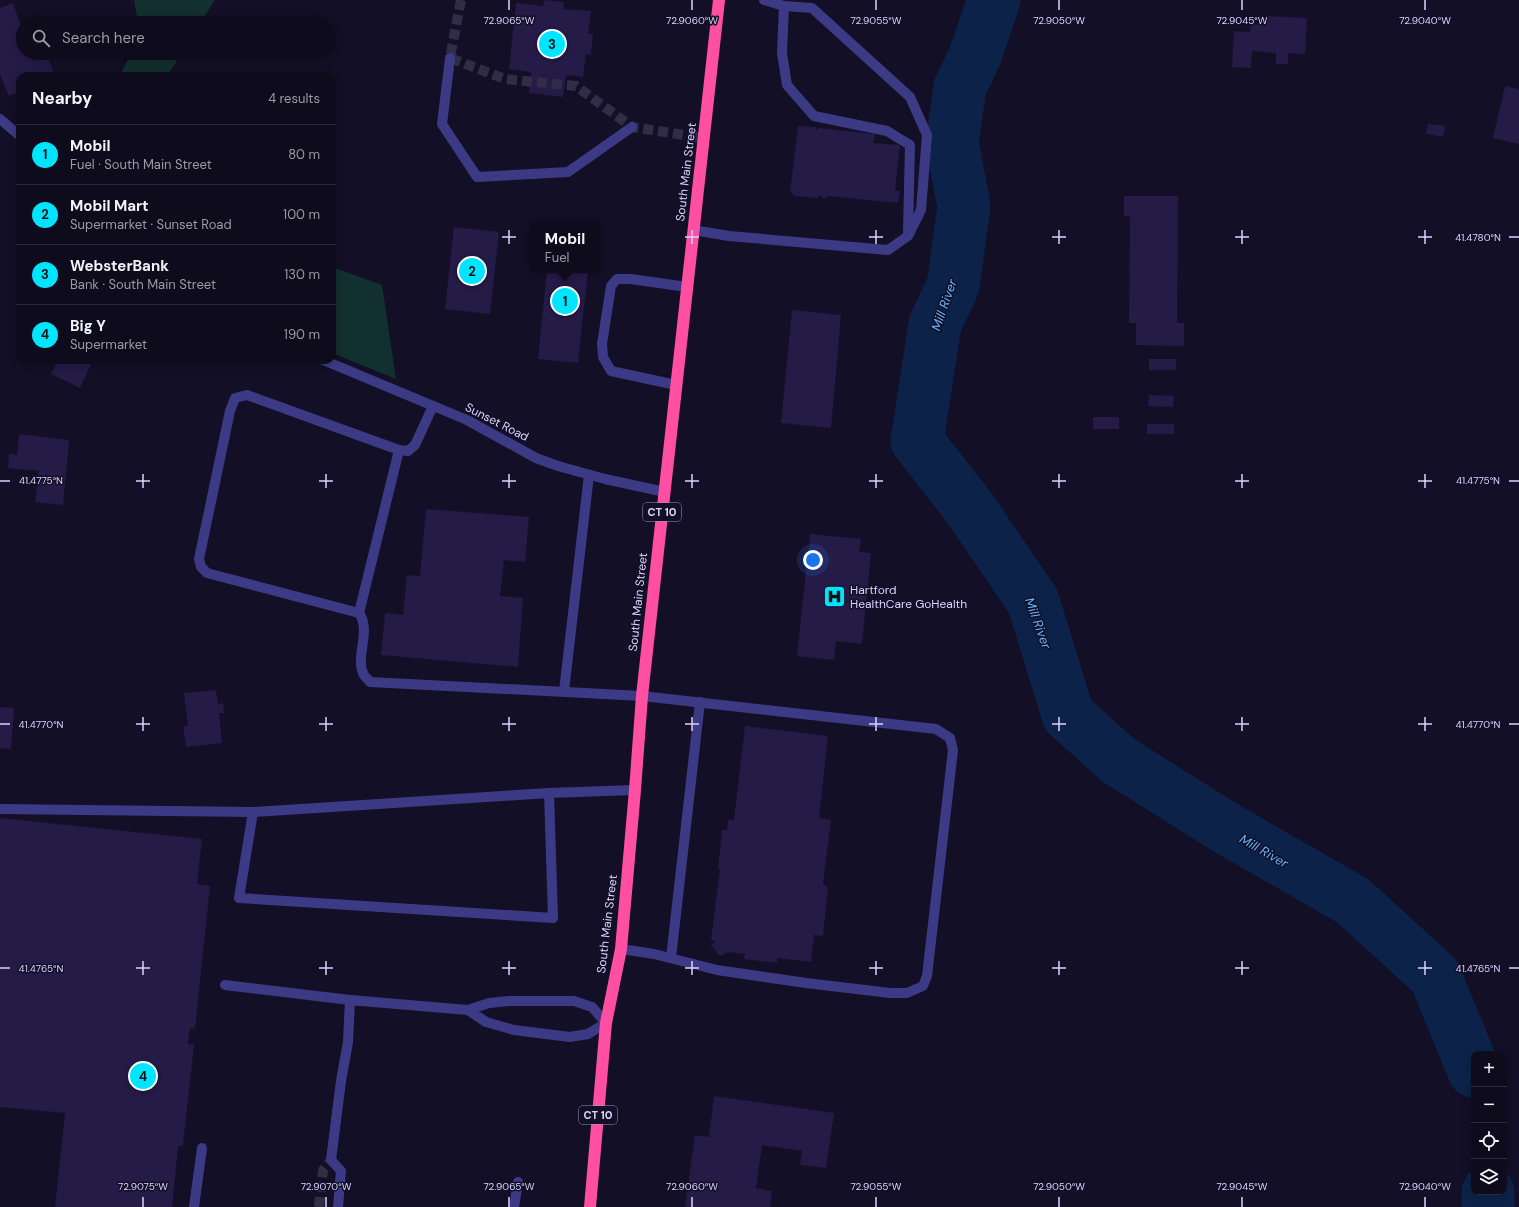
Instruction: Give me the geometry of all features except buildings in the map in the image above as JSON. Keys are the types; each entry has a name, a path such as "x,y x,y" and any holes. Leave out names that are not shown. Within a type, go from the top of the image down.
{"highway":[{"name":"South Main Street","path":"590,1207 606,1023 621,949 642,696 719,0"}],"street":[{"path":"693,230 729,236 888,250 908,236 921,210 927,135 910,97 812,8 784,6 764,0"},
{"path":"784,6 782,53 787,84 814,116 887,131 910,145 908,236"},
{"path":"450,58 442,124 477,177 568,172 632,127"},
{"path":"0,119 16,133"},
{"path":"676,385 611,371 603,357 602,344 611,286 617,279 631,279 687,287"},
{"name":"Sunset Road","path":"333,364 467,420 536,458 589,475 665,492"},
{"path":"433,406 415,445 408,451 399,450 247,396 235,398 230,411 200,559 201,568 207,573 359,613 363,619 364,628 361,667 364,675 370,682 642,696 936,729 950,738 953,750 927,976 923,986 907,993 890,993 717,970 671,958 621,949"},
{"path":"359,613 399,450"},
{"path":"564,691 589,475"},
{"path":"671,958 700,702"},
{"path":"0,809 253,812 549,793 635,790"},
{"path":"253,812 239,898 553,918 549,793"},
{"path":"225,985 350,1000 468,1010 489,1003 509,1001 574,1001 592,1007 606,1023 588,1034 570,1037 514,1030 486,1022 468,1010"},
{"path":"338,1207 341,1171 331,1160 341,1081 348,1042 350,1000"},
{"path":"194,1207 202,1148"},
{"path":"514,1207 518,1182"}],"green space":[{"path":"134,0 215,0 205,16 137,16"},
{"path":"128,60 177,60 170,72 121,72"},
{"path":"336,268 382,285 396,379 336,355"}],"waterway":[{"name":"Mill River","path":"994,0 975,56 960,87 952,143 964,206 953,286 935,324 917,441 968,506 1033,601 1068,715 1118,760 1226,828 1353,901 1435,976 1471,1064"},
{"name":"Mill River","path":"1488,1195 1488,1207"}],"tunnel":[{"path":"461,0 450,58 505,79 576,86 632,127 704,138"},
{"path":"319,1207 323,1170 331,1160"}],"place":[{"name":"WebsterBank","path":"552,44"},
{"name":"Mobil Mart","path":"472,271"},
{"name":"Mobil","path":"565,301"},
{"name":"Hartford HealthCare GoHealth","path":"835,597"},
{"name":"Big Y","path":"143,1076"}]}
